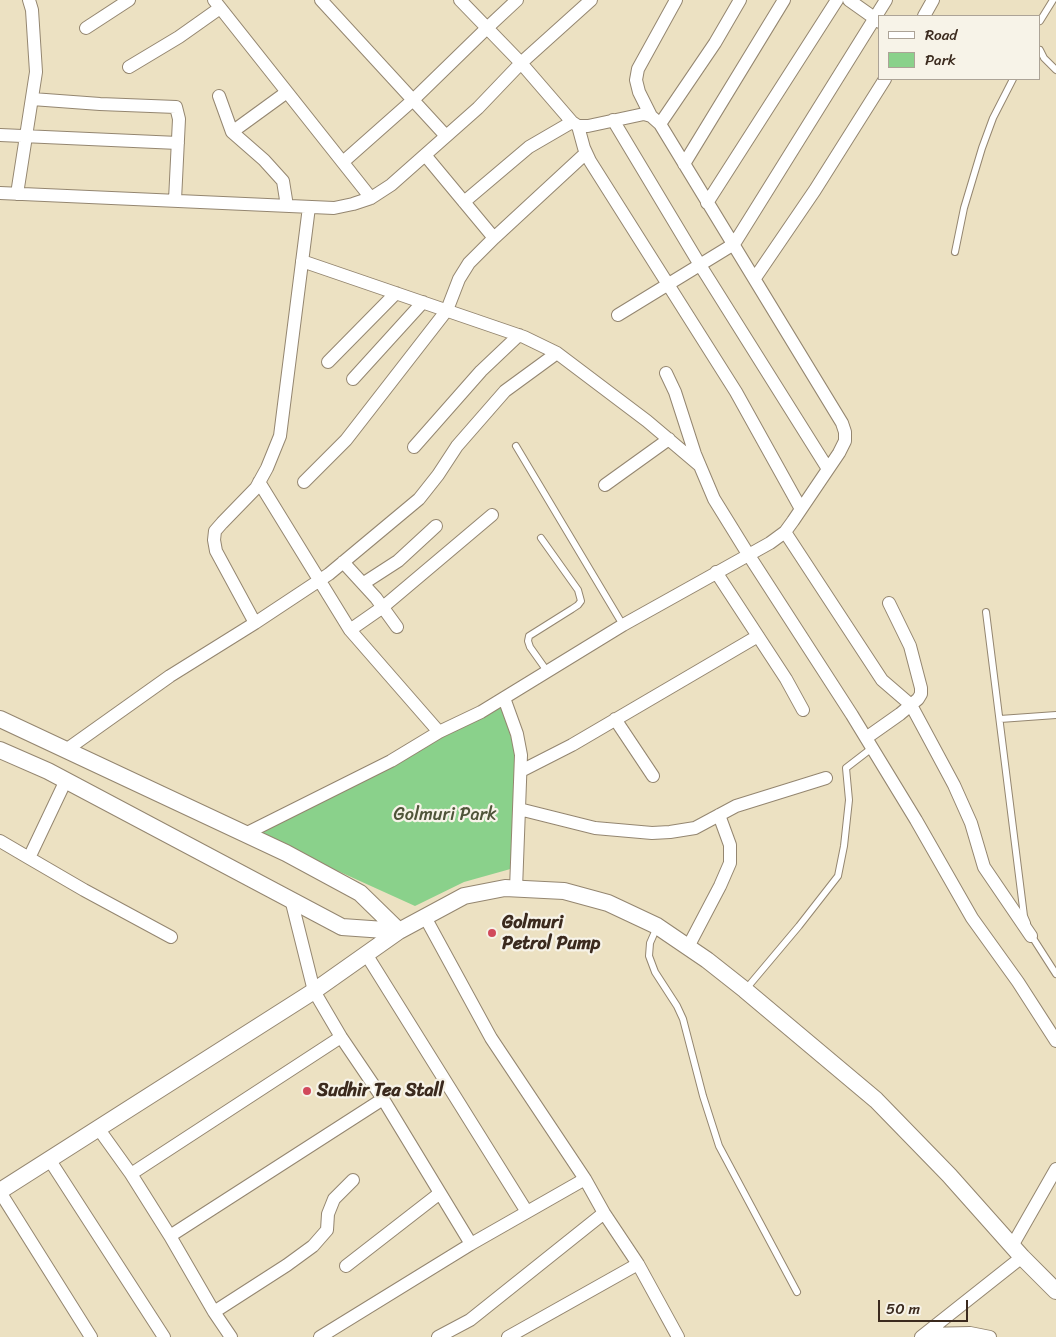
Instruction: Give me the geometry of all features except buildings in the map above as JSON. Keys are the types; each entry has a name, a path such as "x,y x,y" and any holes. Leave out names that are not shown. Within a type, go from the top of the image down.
{"street":[{"path":"17,194 32,99 35,63 32,10 29,0"},
{"path":"86,28 127,0"},
{"path":"321,0 446,136"},
{"path":"460,0 521,63 575,124 586,153 667,285 736,392 801,509"},
{"path":"343,162 413,100 517,0"},
{"path":"0,193 334,208 353,204 371,198 391,185 478,108 521,63 590,0"},
{"path":"244,834 391,761 439,732 481,712 623,625 770,543 785,532 845,441 846,432 842,422 639,92 636,80 638,69 676,0"},
{"path":"656,120 715,43 740,0"},
{"path":"684,164 784,0"},
{"path":"707,203 837,0"},
{"path":"618,315 734,244 878,20 849,0"},
{"path":"880,15 886,0"},
{"path":"925,15 933,0"},
{"path":"129,68 179,37 217,4 371,198"},
{"path":"755,278 815,190 884,80"},
{"path":"232,132 287,92"},
{"path":"219,96 232,132 264,160 283,181 287,206"},
{"path":"32,99 176,106 179,119 175,200"},
{"path":"464,202 529,147 575,124 588,126 644,114 656,120"},
{"path":"613,120 700,265 828,469"},
{"path":"0,135 178,143"},
{"path":"304,482 346,440 447,310 459,279 469,263 586,153"},
{"path":"425,155 494,238"},
{"path":"255,623 216,551 215,532 256,488 267,468 280,436 309,207"},
{"path":"302,260 519,335 557,353 647,420 700,466"},
{"path":"328,362 396,292"},
{"path":"353,379 423,302"},
{"path":"414,447 481,371 519,335"},
{"path":"66,750 170,676 320,581 419,498 457,446 505,391 557,353"},
{"path":"666,373 675,392 700,466 714,499 869,743 972,918 1018,982 1056,1042"},
{"path":"605,485 669,439"},
{"path":"260,482 350,630 439,732"},
{"path":"350,630 383,608 492,515"},
{"path":"364,583 398,561 436,526"},
{"path":"785,532 882,680 911,705 957,792 971,824 984,867 1032,936"},
{"path":"343,562 364,583 397,627"},
{"path":"716,572 786,679 803,710"},
{"path":"869,743 921,694 910,646 889,603"},
{"path":"521,772 758,636"},
{"path":"504,698 517,734 520,755 521,772 516,889"},
{"path":"0,719 286,853 360,893 399,931"},
{"path":"615,719 653,776"},
{"path":"0,750 66,780 342,927 399,931"},
{"path":"519,809 595,828 652,834 694,828 745,802 826,778"},
{"path":"29,858 66,780"},
{"path":"688,947 730,863 730,845 719,815"},
{"path":"0,841 84,890 171,937"},
{"path":"91,1337 0,1191 314,991 399,931 464,896 505,888 564,891 608,903 657,926 688,947 746,990 876,1100 949,1175 1017,1252 1056,1291"},
{"path":"291,899 314,991 471,1244"},
{"path":"425,917 491,1038 585,1179 604,1213 638,1264 678,1337"},
{"path":"366,954 527,1212"},
{"path":"131,1174 341,1037"},
{"path":"170,1236 382,1099"},
{"path":"98,1128 131,1174 231,1337"},
{"path":"49,1159 164,1337"},
{"path":"925,1336 1017,1252 1056,1169"},
{"path":"320,1337 471,1244 585,1179"},
{"path":"214,1312 287,1265 320,1239 327,1230 328,1214 334,1199 353,1180"},
{"path":"346,1266 440,1193"},
{"path":"438,1337 477,1314 604,1213"},
{"path":"508,1337 638,1264"},
{"path":"925,1336 970,1333 990,1337"}],"lane":[{"path":"1041,20 1053,0"},
{"path":"1041,52 1044,58 1056,70"},
{"path":"955,252 964,208 982,148 993,118 1012,80"},
{"path":"516,446 623,625"},
{"path":"542,538 578,590 581,600 578,605 529,636 530,647 547,671"},
{"path":"986,612 1024,916 1032,936 1056,974"},
{"path":"1000,719 1056,715"},
{"path":"746,990 838,876 844,846 849,800 846,768 869,743"},
{"path":"657,926 650,942 650,956 654,972 677,1006 683,1019 703,1096 719,1146 797,1292"}],"green space":[{"name":"Golmuri Park","path":"503,707 516,756 514,868 464,882 415,906 254,833 373,776 488,712"}],"place":[{"name":"Golmuri Petrol Pump","path":"492,933"},
{"name":"Sudhir Tea Stall","path":"307,1091"}]}
